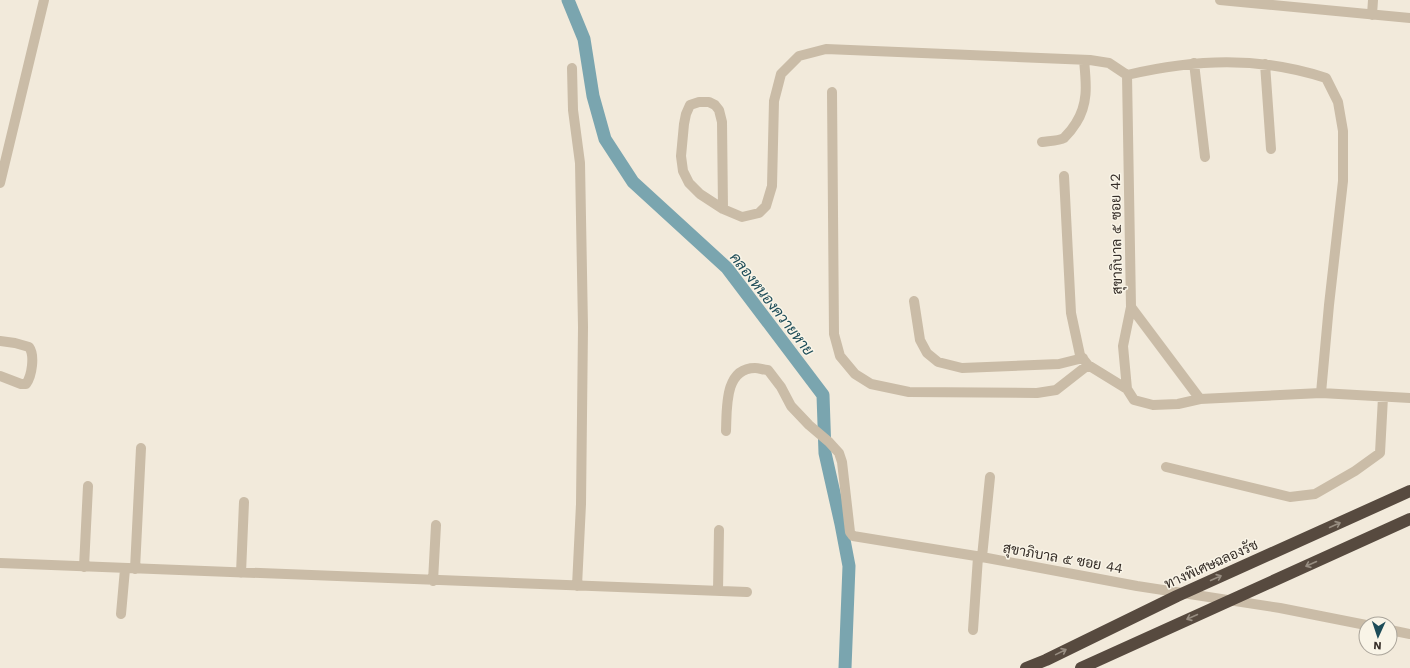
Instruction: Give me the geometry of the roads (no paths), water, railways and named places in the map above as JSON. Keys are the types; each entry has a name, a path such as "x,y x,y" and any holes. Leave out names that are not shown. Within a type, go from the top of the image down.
{"highway":[{"name":"ทางพิเศษฉลองรัช","path":"1026,668 1046,660 1177,596 1410,491"},
{"path":"1081,668 1410,519"}],"street":[{"path":"0,183 44,0"},
{"path":"1220,0 1410,18"},
{"path":"1372,15 1373,0"},
{"path":"723,209 722,122 719,110 715,105 708,102 699,102 690,105 686,114 681,156 683,171 689,182 700,194 723,209 742,217 759,213 766,206 772,186 774,101 780,74 799,56 826,49 1084,60 1109,63 1127,75 1152,69 1213,61 1265,64 1308,72 1326,78 1338,102 1343,131 1343,181 1321,393"},
{"path":"1042,142 1063,138 1073,128 1082,115 1086,101 1087,86 1084,60"},
{"path":"1194,64 1206,156"},
{"path":"1265,64 1271,149"},
{"path":"572,68 573,110 580,163 583,319 581,504 577,586"},
{"name":"สุขาภิบาล ๕ ซอย 42","path":"1127,75 1131,307 1200,399"},
{"path":"832,92 834,334 840,356 855,374 871,384 909,392 1037,393 1056,390 1086,361"},
{"path":"1064,176 1071,314 1080,355 1086,361 1127,390 1134,400 1153,405 1178,404 1200,399 1321,393 1410,398"},
{"path":"914,301 920,340 927,353 938,362 962,368 1060,364 1086,361"},
{"path":"1127,390 1123,346 1131,307"},
{"path":"0,341 29,347 32,354 30,376 26,384 21,384 0,376"},
{"name":"สุขาภิบาล ๕ ซอย 44","path":"726,431 728,394 734,378 741,371 755,368 768,370 791,406 839,453 850,532 853,536 980,557 1137,586 1280,608 1358,623"},
{"path":"1166,467 1290,497 1315,494 1355,471 1380,453 1383,397"},
{"path":"121,614 130,569 140,448"},
{"path":"973,630 990,477"},
{"path":"84,567 88,486"},
{"path":"241,573 244,502"},
{"path":"433,580 436,525"},
{"path":"718,591 719,530"},
{"path":"0,563 747,592"},
{"path":"1398,632 1410,634"}],"waterway":[{"name":"คลองหนองควายหาย","path":"568,0 584,39 593,96 605,139 633,182 727,268 823,395 825,453 849,566 845,668"}]}
